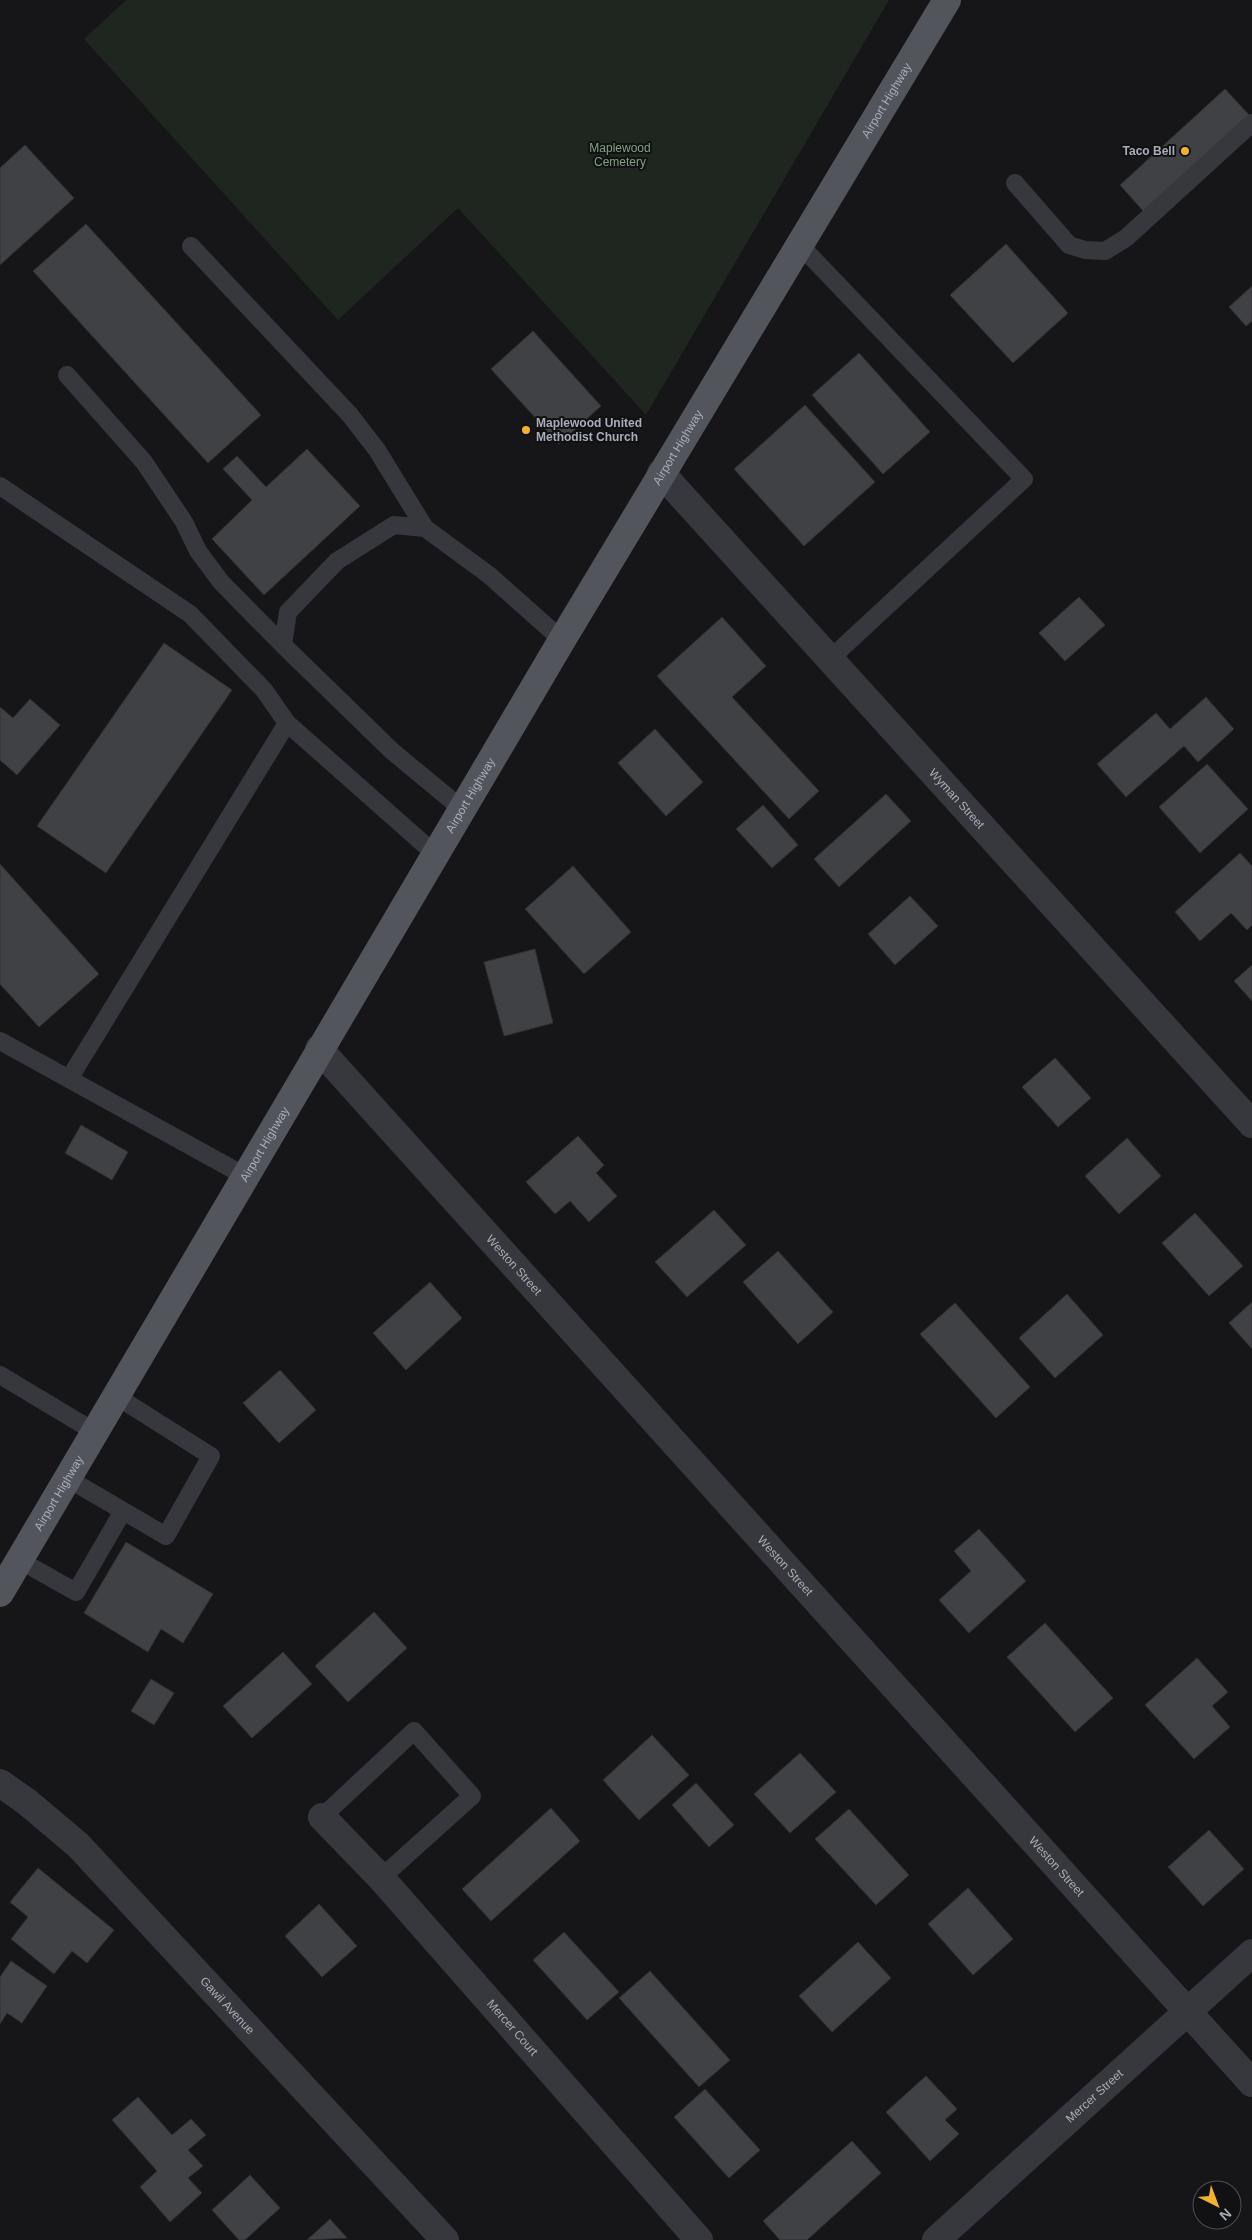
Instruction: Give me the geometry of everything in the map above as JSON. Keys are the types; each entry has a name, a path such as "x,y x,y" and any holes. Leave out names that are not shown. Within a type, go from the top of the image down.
{"main road":[{"name":"Airport Highway","path":"2,1586 95,1432 562,640 947,0"}],"street":[{"name":"Wyman Street","path":"662,473 1252,1124"},
{"name":"Weston Street","path":"320,1049 1252,2083"},
{"name":"Gawil Avenue","path":"0,1783 27,1802 78,1845 445,2240"},
{"name":"Mercer Court","path":"322,1817 381,1878 699,2240"},
{"name":"Mercer Street","path":"936,2240 1252,1953"}],"lane":[{"path":"1015,182 1070,245 1085,250 1106,251 1126,238 1252,123"},
{"path":"799,244 1024,479 830,659"},
{"path":"190,246 350,415 377,450 425,528 490,575 562,640"},
{"path":"67,375 144,462 184,522 198,551 221,582 392,751 462,809"},
{"path":"0,486 190,614 264,690 288,723 435,854"},
{"path":"283,645 288,612 337,561 394,525 425,528"},
{"path":"69,1079 288,723"},
{"path":"0,1041 245,1176"},
{"path":"0,1375 95,1432"},
{"path":"67,1478 166,1536 211,1456 116,1396"},
{"path":"19,1560 76,1592 123,1511"},
{"path":"322,1817 414,1731 472,1796 381,1878"}],"green space":[{"name":"Maplewood Cemetery","path":"126,0 889,0 646,415 458,208 338,320 84,39"}],"building":[{"name":"Taco Bell","path":"1225,89 1251,117 1145,213 1120,185"},
{"path":"25,145 74,198 0,265 0,168"},
{"path":"86,224 261,415 208,463 33,271"},
{"path":"1006,244 1068,313 1013,363 950,295"},
{"path":"1252,286 1252,321 1246,326 1229,307"},
{"path":"533,331 601,406 559,444 491,369"},
{"path":"859,353 930,432 883,474 812,395"},
{"path":"805,405 875,482 804,546 734,469"},
{"path":"307,449 360,506 264,595 212,539 252,500 223,469 237,456 266,487"},
{"path":"1079,597 1105,625 1065,661 1039,633"},
{"path":"722,617 766,666 732,697 819,791 789,819 657,676"},
{"path":"164,643 232,690 106,873 37,826"},
{"path":"1206,697 1234,729 1198,762 1184,746 1126,797 1097,764 1156,713 1170,729"},
{"path":"30,699 60,725 17,775 0,760 0,707 13,718"},
{"path":"655,729 703,782 666,816 618,763"},
{"path":"1207,764 1248,809 1200,853 1159,807"},
{"path":"886,794 911,821 839,887 814,859"},
{"path":"763,805 798,845 772,868 736,829"},
{"path":"1240,853 1252,866 1252,925 1247,930 1231,913 1200,941 1175,912"},
{"path":"0,864 99,974 39,1027 0,984"},
{"path":"573,866 631,932 584,974 525,909"},
{"path":"910,896 938,926 895,965 868,934"},
{"path":"535,949 553,1023 504,1036 484,962"},
{"path":"1252,965 1252,1001 1234,981"},
{"path":"1055,1058 1091,1098 1058,1127 1022,1087"},
{"path":"81,1125 128,1152 112,1180 65,1153"},
{"path":"578,1136 604,1165 596,1173 617,1196 589,1222 570,1201 555,1214 526,1182"},
{"path":"1127,1138 1161,1176 1119,1214 1085,1176"},
{"path":"714,1210 746,1245 687,1297 655,1262"},
{"path":"1195,1213 1243,1266 1209,1296 1162,1243"},
{"path":"778,1251 833,1312 798,1344 743,1282"},
{"path":"430,1282 462,1318 406,1370 373,1333"},
{"path":"1067,1294 1103,1335 1055,1378 1019,1338"},
{"path":"1252,1302 1252,1349 1229,1323"},
{"path":"955,1303 1030,1387 996,1418 920,1334"},
{"path":"280,1370 316,1410 279,1443 243,1403"},
{"path":"979,1529 1026,1581 969,1633 939,1600 971,1571 954,1551"},
{"path":"126,1542 213,1594 183,1643 161,1629 148,1652 84,1613"},
{"path":"374,1612 407,1648 348,1702 315,1666"},
{"path":"1045,1623 1113,1698 1075,1732 1007,1657"},
{"path":"283,1652 312,1684 252,1738 223,1706"},
{"path":"1197,1658 1228,1692 1212,1706 1230,1727 1194,1759 1145,1705"},
{"path":"151,1679 174,1693 154,1725 131,1711"},
{"path":"652,1735 689,1775 639,1820 603,1780"},
{"path":"800,1753 836,1792 790,1833 754,1794"},
{"path":"696,1783 734,1825 709,1847 672,1805"},
{"path":"551,1808 580,1841 491,1921 462,1889"},
{"path":"849,1809 909,1875 876,1905 815,1839"},
{"path":"1209,1830 1244,1869 1203,1906 1168,1867"},
{"path":"38,1868 114,1930 87,1963 72,1951 54,1974 11,1939 28,1917 10,1902"},
{"path":"968,1888 1013,1939 973,1975 928,1924"},
{"path":"319,1904 357,1946 322,1977 285,1936"},
{"path":"564,1932 619,1992 587,2020 533,1960"},
{"path":"858,1942 891,1978 832,2032 799,1996"},
{"path":"11,1961 47,1986 22,2023 7,2013 0,2024 0,1977"},
{"path":"650,1971 730,2060 699,2087 619,1998"},
{"path":"926,2076 957,2109 945,2120 959,2134 930,2161 886,2112"},
{"path":"705,2089 760,2150 729,2178 674,2117"},
{"path":"138,2097 172,2135 191,2119 206,2135 188,2150 203,2166 188,2178 202,2193 170,2222 140,2187 157,2171 112,2120"},
{"path":"852,2141 881,2173 807,2240 780,2240 763,2221"},
{"path":"250,2175 280,2208 245,2240 239,2240 212,2210"},
{"path":"330,2219 347,2238 307,2240"}],"place":[{"name":"Taco Bell","path":"1185,151"},
{"name":"Maplewood United Methodist Church","path":"526,430"}]}
